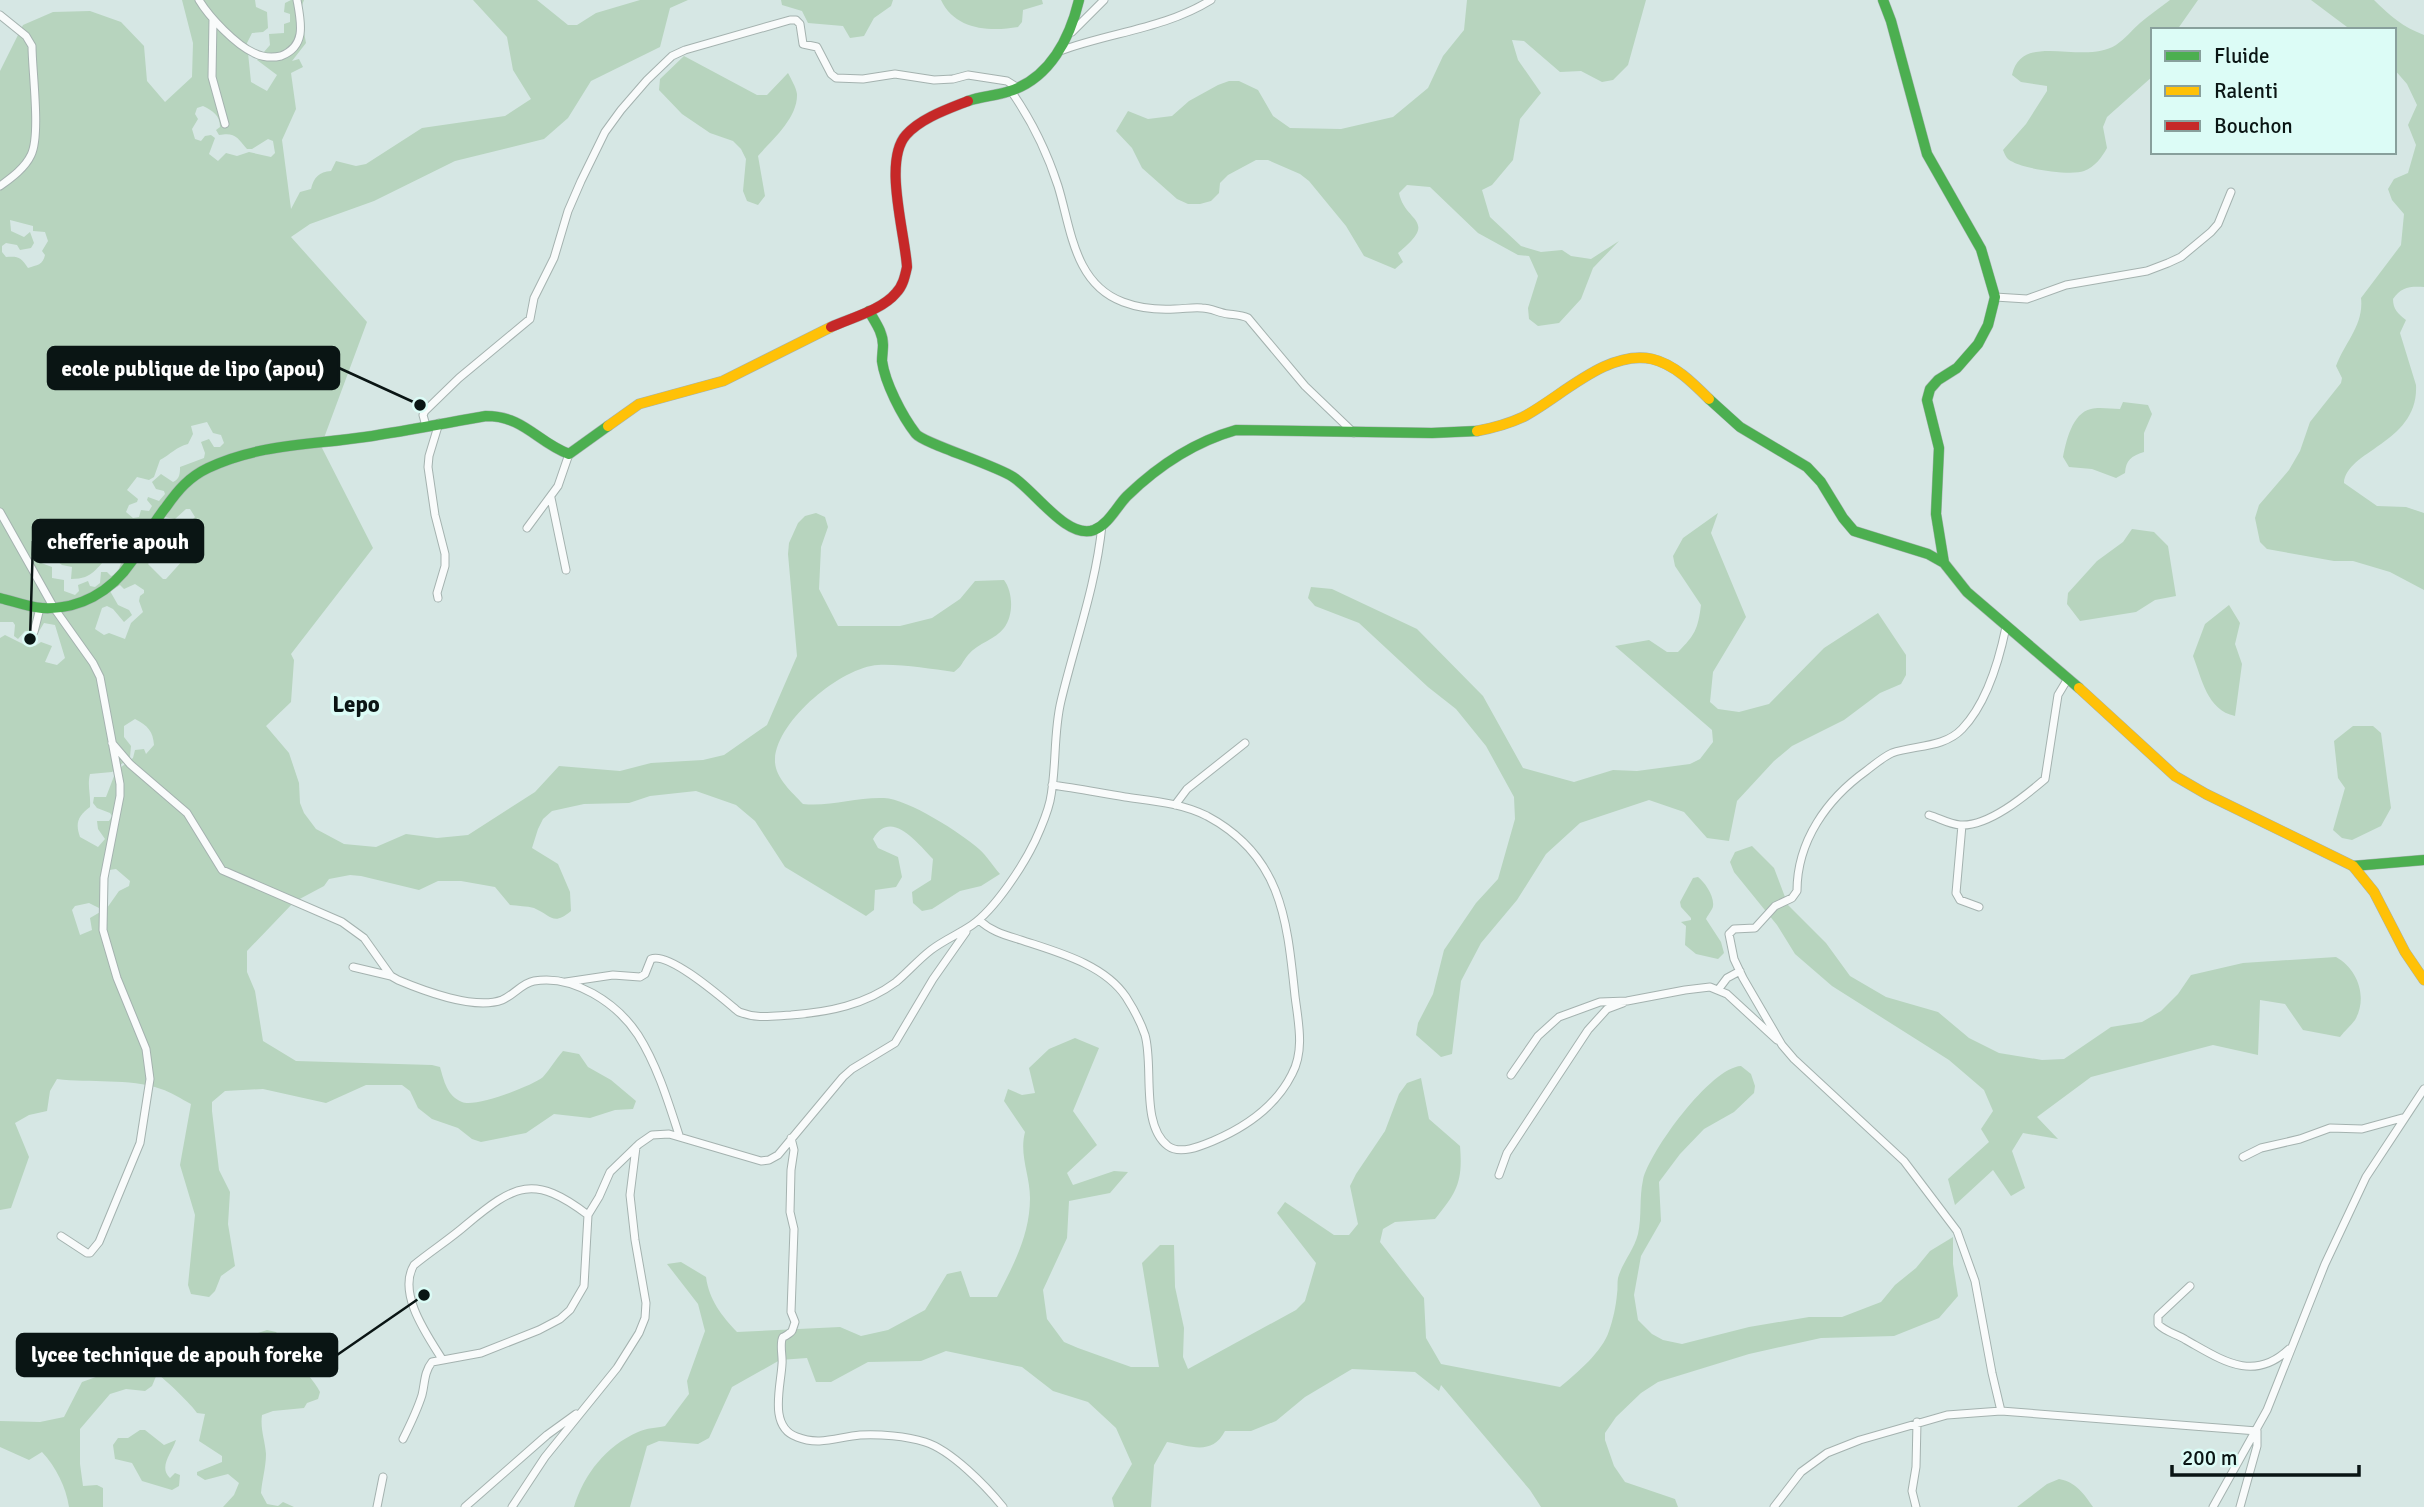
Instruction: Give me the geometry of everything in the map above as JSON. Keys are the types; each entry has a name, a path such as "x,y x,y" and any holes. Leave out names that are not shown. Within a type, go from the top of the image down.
{"street":[{"path":"199,0 214,19 251,52 276,57 292,51 298,45 302,23 297,0"},
{"path":"527,528 551,498 569,454 639,404 723,381 805,338 869,311 896,294 907,267 897,173 899,149 905,136 925,121 966,102 1015,89 1049,65 1069,35 1079,0"},
{"path":"1069,35 1104,0"},
{"path":"1060,51 1110,35 1167,22 1211,0"},
{"path":"1883,0 1927,154 1981,249 1993,281 1995,297 1988,326 1978,344 1957,368 1938,380 1930,390 1927,400 1939,448 1936,513 1944,563"},
{"path":"0,15 26,37 32,46 35,123 31,154 21,168 0,186"},
{"path":"214,19 212,77 225,124"},
{"path":"426,426 423,415 425,411 459,378 530,319 534,298 554,258 568,211 606,132 647,80 672,56 730,36 796,20 800,24 803,44 817,47 831,74 836,78 863,79 895,74 934,80 968,75 1007,81 1015,89 1042,144 1058,186 1073,246 1095,282 1121,301 1136,305 1168,310 1207,308 1248,318 1305,386 1354,433"},
{"path":"1995,297 2026,299 2066,285 2147,271 2168,263 2181,257 2211,232 2218,224 2231,192"},
{"path":"869,311 880,330 883,342 882,360 889,386 917,436 959,451 1010,475 1031,490 1061,522 1076,530 1094,531 1135,489 1202,440 1236,430 1447,435 1483,430 1516,420 1564,393 1594,371 1612,363 1625,358 1652,359 1680,373 1738,426 1800,461 1828,491 1845,523 1854,531 1928,554 1944,563 1967,592 2098,705 2159,764 2189,785 2353,866 2374,891 2410,961 2424,980"},
{"path":"0,598 40,608 70,606 92,599 116,581 131,562 153,523 185,482 208,468 237,456 270,448 364,438 486,416 508,417 569,454"},
{"path":"438,598 445,566 428,467 439,423"},
{"path":"551,498 566,570"},
{"path":"0,512 54,608 97,671 120,796 104,878 103,930 117,978 147,1055 150,1079 140,1143 99,1242 87,1253 61,1236"},
{"path":"566,982 613,975 640,977 645,974 651,958 656,956 674,963 739,1012 762,1017 819,1013 845,1008 880,991 895,982 934,947 979,920 1007,888 1035,842 1049,804 1061,699 1091,595 1102,525"},
{"path":"34,632 40,608"},
{"path":"1782,1045 1734,959 1729,934 1734,929 1755,928 1775,906 1795,894 1805,844 1841,789 1889,754 1943,741 1961,730 1990,684 2006,628"},
{"path":"1929,815 1962,825 1993,815 2018,801 2045,779 2056,704 2067,680"},
{"path":"112,742 130,764 187,813 222,870 342,922 364,938 391,976"},
{"path":"1175,805 1187,789 1245,743"},
{"path":"979,920 998,934 1101,972 1116,985 1126,998 1144,1035 1153,1121 1158,1135 1170,1147 1183,1150 1211,1142 1254,1119 1277,1097 1292,1074 1299,1057 1299,1038 1289,943 1282,906 1269,875 1247,845 1206,816 1175,805 1052,785"},
{"path":"1962,825 1957,898 1979,907"},
{"path":"2353,866 2424,860"},
{"path":"403,1439 415,1416 429,1365 442,1359 481,1353 550,1325 570,1310 584,1286 588,1215 610,1172 636,1147 660,1133 679,1135 761,1161 778,1155 852,1069 894,1043 933,979 971,926"},
{"path":"353,967 475,1002 504,999 531,981 546,979 566,982 594,994 636,1032 664,1091 679,1135"},
{"path":"1718,990 1727,978 1740,971"},
{"path":"1511,1075 1538,1036 1559,1017 1600,1002 1627,1001 1685,989 1710,987 1736,1001 1904,1161 1957,1231 1975,1281 2001,1411"},
{"path":"1499,1175 1507,1153 1588,1030 1607,1009 1627,1001"},
{"path":"2213,1507 2256,1431 2325,1264 2366,1177 2424,1089"},
{"path":"2243,1157 2261,1148 2300,1139 2330,1128 2362,1129 2403,1118"},
{"path":"791,1138 794,1150 790,1212 794,1229 791,1312 795,1322 792,1331 784,1336 782,1341 782,1367 777,1400 787,1431 794,1437 815,1442 861,1435 926,1442 960,1464 1003,1507"},
{"path":"512,1507 531,1475 617,1368 645,1318 646,1303 630,1195 636,1147"},
{"path":"442,1359 412,1305 410,1278 414,1265 487,1207 520,1189 537,1188 555,1193 588,1215"},
{"path":"2190,1286 2158,1316 2158,1324 2162,1329 2214,1356 2247,1368 2270,1362 2292,1347"},
{"path":"1774,1507 1801,1472 1827,1453 1860,1440 1947,1415 2001,1411 2256,1431"},
{"path":"465,1507 547,1435 580,1412"},
{"path":"1916,1507 1912,1491 1916,1467 1917,1422"},
{"path":"2240,1507 2254,1457 2256,1431"},
{"path":"377,1507 383,1476"}],"green space":[{"path":"182,0 255,0 256,7 267,12 268,28 263,32 252,33 247,43 251,82 267,91 277,75 257,60 270,45 269,34 284,33 284,24 290,22 290,14 284,12 285,3 304,0 300,11 306,43 292,61 299,59 303,67 291,73 296,109 282,140 291,209 300,192 311,189 318,176 331,171 336,161 356,166 366,164 422,128 505,116 531,99 513,70 507,37 473,0 537,0 568,25 577,25 596,13 640,0 688,0 670,8 660,47 591,81 568,118 544,139 455,161 374,201 310,224 291,237 367,322 321,446 373,548 291,654 294,660 291,702 266,726 289,753 299,783 300,803 316,829 344,844 376,847 406,834 437,838 468,835 535,792 559,766 620,771 651,763 703,760 724,755 767,725 797,656 788,554 789,543 798,523 805,516 816,513 825,517 828,527 821,547 819,589 838,626 900,626 932,618 960,599 975,581 1004,580 1011,604 1004,628 972,651 954,672 878,665 863,668 830,685 799,713 787,728 775,759 777,772 803,804 884,798 906,804 971,842 1000,874 981,886 960,891 932,909 922,911 913,903 912,892 931,880 933,859 912,837 896,827 880,830 873,839 878,848 898,857 902,877 896,887 875,890 874,910 866,916 785,867 755,821 736,805 696,791 650,796 629,803 584,804 552,811 543,819 532,848 558,864 570,892 571,911 560,918 552,918 534,908 510,905 495,887 461,881 438,881 419,890 350,875 329,879 324,886 294,902 247,951 247,972 255,991 263,1041 296,1061 432,1065 440,1067 447,1088 453,1096 469,1103 503,1095 537,1081 563,1051 579,1054 588,1067 611,1080 636,1101 633,1109 615,1110 590,1118 554,1114 526,1133 481,1142 472,1139 458,1128 432,1119 418,1108 410,1091 402,1085 366,1085 326,1103 263,1089 225,1091 212,1102 212,1111 219,1170 230,1192 228,1224 235,1266 221,1276 215,1291 209,1297 191,1294 188,1285 195,1215 180,1165 191,1104 165,1090 136,1083 57,1079 50,1091 47,1111 29,1115 15,1123 29,1157 11,1208 0,1210 0,638 5,635 27,646 35,646 41,642 52,646 45,662 57,665 65,658 55,625 44,623 38,633 25,631 18,639 14,636 13,622 0,622 0,71 23,25 53,12 90,11 121,22 144,46 147,81 165,102 192,77 193,43","holes":["203,106 217,116 220,127 216,130 219,135 235,136 247,149 252,149 268,139 273,141 275,153 271,157 249,152 237,156 226,153 218,161 209,154 215,138 211,135 205,136 201,141 195,139 192,129 198,119 195,114 197,108","10,220 33,226 33,231 45,232 48,241 42,251 45,255 43,261 28,268 19,258 6,257 2,252 2,246 6,243 17,245 20,250 31,248 34,243 30,232 24,237 11,231","207,422 213,433 221,435 224,443 220,447 214,447 209,439 201,442 204,458 180,467 180,474 173,482 161,474 152,482 156,489 164,491 165,494 159,501 148,497 147,500 152,506 149,511 141,510 139,517 133,518 126,512 129,505 138,499 127,490 137,477 149,480 154,477 160,460 188,444 193,434 191,426","186,509 190,509 195,517 185,527 175,525 173,530 186,537 193,549 166,579 148,564 155,556 164,562 184,541 161,522 164,517 175,519","114,530 123,538 120,549 126,550 126,561 121,563 117,574 111,576 107,572 101,572 100,583 95,587 90,586 88,581 78,585 79,591 75,595 64,591 64,580 52,578 52,567 36,561 34,550 50,547 54,543 53,539 65,541 64,553 53,558 62,565 72,567 71,579 90,575 111,555 109,549 103,547 104,536","135,584 144,590 139,601 143,612 131,623 125,639 109,633 104,635 95,629 102,608 107,606 124,622 132,615 129,610 118,605 110,591 120,585 124,589","135,719 149,729 154,745 146,754 144,749 135,750 133,758 116,771 106,797 94,797 93,803 97,808 112,816 109,821 97,821 98,829 105,839 98,847 80,837 79,820 90,807 90,774 112,772 130,757 131,746 124,737 124,726","116,869 130,881 129,886 119,891 107,908 90,918 92,930 80,935 72,910 75,906 89,903 101,909 107,898 105,877 109,870"]},
{"path":"781,0 893,0 891,6 874,18 864,36 850,38 843,26 808,23 802,11 782,5"},
{"path":"941,0 1042,0 1043,4 1023,10 1022,22 1018,27 985,29 955,18"},
{"path":"1467,0 1646,0 1628,65 1613,80 1602,82 1581,71 1560,72 1524,41 1512,40 1518,60 1541,93 1520,119 1513,160 1492,185 1482,190 1490,217 1521,246 1541,252 1562,250 1571,256 1591,259 1619,241 1593,268 1581,299 1559,323 1538,326 1529,319 1528,308 1538,276 1529,256 1518,255 1478,233 1430,187 1407,185 1399,193 1402,203 1418,227 1417,234 1398,253 1403,262 1395,269 1364,256 1346,226 1309,181 1300,174 1268,160 1256,160 1228,175 1220,183 1219,193 1211,201 1188,204 1177,199 1142,168 1132,148 1116,131 1128,111 1148,119 1172,116 1189,101 1229,81 1239,81 1258,90 1273,116 1290,128 1341,129 1393,117 1428,88 1443,56 1464,30"},
{"path":"2170,0 2198,0 2178,28 2151,28 2151,78 2107,117 2103,127 2107,148 2095,164 2084,171 2059,172 2019,165 2008,159 2003,150 2026,124 2047,91 2047,86 2021,82 2012,75 2018,62 2028,54 2041,51 2102,50 2116,45"},
{"path":"2311,0 2374,0 2397,20 2424,35 2424,287 2406,288 2393,299 2396,311 2406,320 2400,333 2416,385 2414,405 2395,433 2357,462 2348,472 2344,483 2377,506 2406,507 2424,513 2424,590 2390,572 2353,561 2334,561 2267,549 2260,542 2255,518 2259,505 2289,470 2300,451 2310,422 2341,383 2342,378 2336,366 2360,317 2361,298 2401,245 2404,214 2392,200 2388,189 2394,179 2408,173 2416,145 2408,125 2417,105 2407,84 2396,71 2396,28 2348,28"},
{"path":"684,56 757,95 767,95 788,73 793,83 797,94 793,112 783,128 758,156 765,196 758,205 747,201 743,191 746,159 741,149 733,141 710,133 682,114 659,90 660,79"},
{"path":"2123,402 2148,405 2152,414 2144,433 2144,452 2130,459 2125,473 2116,478 2092,469 2069,467 2063,457 2071,429 2079,416 2094,408 2120,409"},
{"path":"1718,513 1711,533 1746,617 1713,672 1710,702 1718,709 1739,712 1769,704 1824,648 1878,613 1906,655 1906,675 1901,684 1880,693 1844,720 1792,746 1774,761 1737,801 1729,841 1707,838 1684,812 1649,800 1580,823 1546,854 1517,900 1481,943 1461,981 1452,1054 1441,1057 1416,1035 1418,1023 1433,994 1444,950 1476,903 1498,879 1515,819 1514,797 1486,746 1456,709 1428,687 1359,623 1315,606 1308,598 1311,587 1332,589 1417,629 1483,696 1523,768 1574,782 1613,770 1637,771 1690,764 1700,759 1713,742 1712,730 1615,646 1649,640 1667,652 1678,652 1688,641 1697,626 1701,605 1675,566 1673,556 1683,538"},
{"path":"2132,529 2154,532 2168,546 2176,596 2155,600 2136,612 2080,621 2067,604 2068,593 2097,561 2123,542"},
{"path":"2229,605 2240,623 2235,644 2242,664 2235,716 2226,713 2212,700 2193,656 2205,624"},
{"path":"2353,726 2373,726 2381,733 2391,808 2381,826 2352,840 2342,838 2333,830 2345,788 2338,778 2334,741"},
{"path":"1752,846 1774,868 1788,905 1826,943 1850,976 1886,997 1938,1012 1969,1038 1999,1053 2042,1060 2064,1059 2111,1027 2142,1022 2161,1011 2178,994 2191,975 2243,963 2336,957 2350,969 2359,985 2359,1011 2340,1037 2303,1030 2285,1004 2260,1000 2258,1055 2213,1045 2091,1077 2037,1117 2058,1139 2023,1133 2012,1151 2025,1188 2011,1196 1993,1170 1955,1205 1948,1179 1989,1142 1981,1129 1993,1111 1984,1090 1949,1060 1832,986 1795,954 1777,925 1734,872 1730,862 1735,852"},
{"path":"1698,877 1712,896 1712,909 1706,919 1721,942 1724,953 1718,959 1696,954 1685,945 1686,926 1681,922 1691,918 1680,902 1693,878"},
{"path":"1075,1038 1099,1048 1073,1111 1097,1145 1067,1173 1073,1185 1114,1171 1128,1172 1110,1193 1069,1201 1067,1238 1043,1290 1047,1319 1064,1342 1131,1367 1159,1367 1142,1263 1160,1245 1174,1245 1175,1287 1184,1328 1183,1357 1188,1369 1296,1310 1305,1301 1316,1263 1277,1213 1285,1202 1334,1235 1349,1235 1358,1224 1350,1186 1385,1131 1399,1094 1407,1083 1421,1078 1429,1119 1460,1146 1457,1186 1435,1219 1395,1222 1383,1229 1380,1242 1424,1298 1426,1338 1441,1364 1560,1387 1574,1376 1606,1339 1616,1303 1618,1278 1638,1234 1643,1180 1648,1167 1669,1132 1698,1095 1728,1070 1741,1066 1751,1074 1754,1093 1734,1112 1704,1129 1680,1154 1659,1182 1661,1221 1641,1256 1634,1295 1638,1320 1652,1334 1663,1340 1682,1344 1749,1327 1809,1317 1842,1317 1881,1302 1930,1251 1953,1237 1953,1264 1958,1296 1939,1318 1894,1336 1821,1338 1749,1354 1658,1382 1641,1393 1616,1417 1605,1433 1605,1440 1614,1466 1625,1482 1675,1499 1678,1507 1541,1507 1530,1490 1441,1385 1439,1391 1415,1372 1352,1369 1305,1397 1276,1421 1251,1431 1225,1431 1220,1439 1207,1447 1167,1442 1154,1465 1151,1507 1114,1507 1112,1498 1132,1464 1116,1428 1088,1402 1053,1391 1022,1367 946,1351 921,1361 868,1362 831,1382 816,1382 807,1358 780,1360 732,1387 709,1438 698,1444 659,1441 647,1446 630,1507 574,1507 590,1472 606,1453 638,1432 665,1426 689,1394 687,1381 705,1331 698,1304 667,1264 681,1262 706,1277 717,1307 737,1332 840,1327 861,1336 888,1330 925,1310 947,1274 961,1271 970,1297 997,1297 1024,1237 1030,1198 1023,1149 1025,1132 1004,1101 1008,1089 1022,1095 1035,1093 1029,1068 1049,1049"},
{"path":"267,1330 276,1332 284,1342 306,1352 305,1369 320,1392 318,1399 307,1403 304,1408 273,1411 262,1415 266,1454 261,1493 267,1504 278,1506 283,1502 294,1507 223,1507 234,1495 239,1483 228,1474 205,1480 197,1475 197,1472 222,1462 222,1456 199,1441 205,1414 197,1413 157,1374 152,1386 145,1391 126,1389 110,1394 80,1429 83,1486 97,1485 103,1488 103,1507 69,1507 60,1478 42,1452 29,1460 0,1447 0,1421 40,1422 64,1417 82,1382 143,1360 150,1353 152,1339 157,1336 161,1340 162,1351 174,1363 206,1365 217,1351 225,1349 233,1339 247,1341 254,1339 255,1334"},
{"path":"140,1430 145,1430 164,1445 176,1440 165,1469 170,1478 175,1473 180,1475 179,1486 172,1490 142,1481 132,1463 115,1459 113,1445 118,1438 128,1438"},
{"path":"2059,1479 2075,1486 2093,1507 2017,1507 2047,1484"}],"traffic: fast":[{"path":"968,101 1024,85 1047,67 1064,42 1079,0"},
{"path":"1883,0 1927,154 1981,249 1995,297 1988,325 1978,344 1957,368 1938,380 1930,389 1927,400 1939,448 1936,514 1944,563 1967,592 2079,688"},
{"path":"869,311 882,336 882,361 890,389 916,434 1013,477 1062,521 1084,531 1094,530 1104,524 1127,496 1164,465 1191,448 1236,430 1432,433 1477,431"},
{"path":"1709,399 1740,427 1807,467 1821,482 1854,531 1928,554 1944,563"},
{"path":"0,598 42,608 56,608 93,597 124,572 156,520 184,485 208,468 246,454 285,446 380,435 486,416 511,420 569,454 608,426"},
{"path":"2353,866 2424,860"}],"traffic: slow":[{"path":"608,426 639,404 723,381 831,327"},
{"path":"1477,431 1523,417 1601,368 1635,358 1652,359 1668,365 1709,399"},
{"path":"2079,688 2175,776 2353,866 2374,892 2405,952 2424,980"}],"traffic: jam":[{"path":"831,327 883,304 900,287 907,267 897,198 896,162 899,147 906,135 919,124 968,101"}],"place":[{"name":"ecole publique de lipo (apou)","path":"420,405"},
{"name":"chefferie apouh","path":"30,639"},
{"name":"lycee technique de apouh foreke","path":"424,1295"}],"district":[{"name":"Lepo","path":"356,704"}]}
